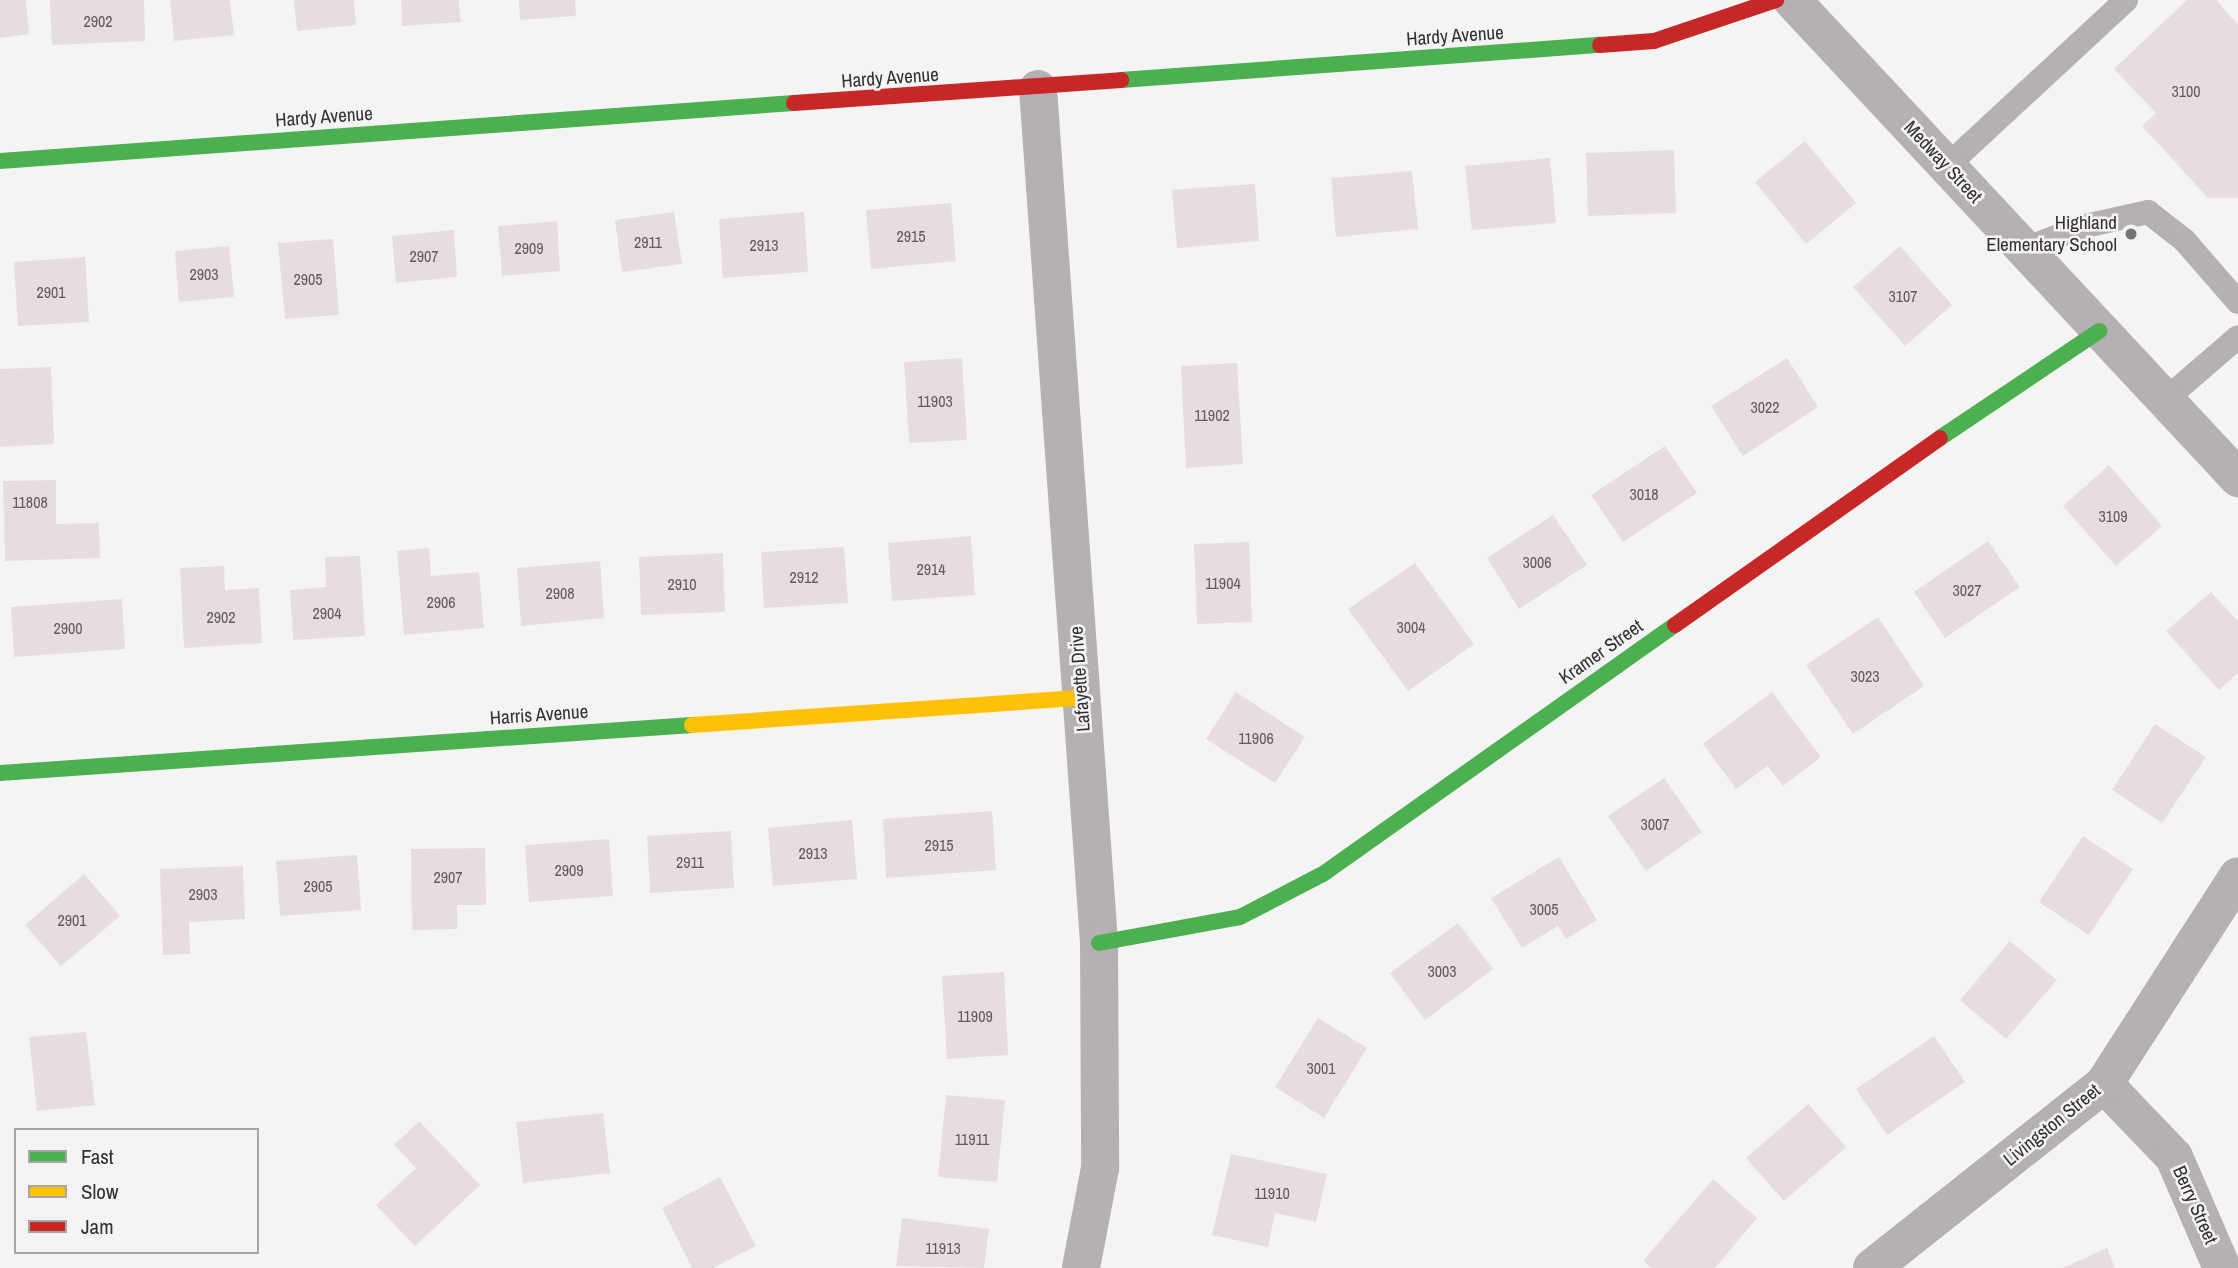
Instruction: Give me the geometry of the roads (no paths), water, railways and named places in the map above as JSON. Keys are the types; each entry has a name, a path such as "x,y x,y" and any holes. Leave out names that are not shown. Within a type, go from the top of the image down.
{"street":[{"name":"Hardy Avenue","path":"0,161 1038,89 1654,41 1776,0"},
{"name":"Medway Street","path":"1792,0 2238,478"},
{"name":"Lafayette Drive","path":"1038,89 1099,943 1100,1168 1081,1268"},
{"name":"Kramer Street","path":"1099,943 1240,917 1323,874 1942,436 2099,331"},
{"name":"Harris Avenue","path":"0,773 1081,698"},
{"name":"Livingston Street","path":"1872,1268 2104,1084 2238,876"},
{"name":"Berry Street","path":"2104,1084 2174,1157 2222,1268"}],"lane":[{"path":"1947,166 2126,0"},
{"path":"2024,249 2085,226 2148,212 2184,240 2238,302"},
{"path":"2165,400 2238,337"}],"place":[{"name":"Highland Elementary School","path":"2131,234"}]}
